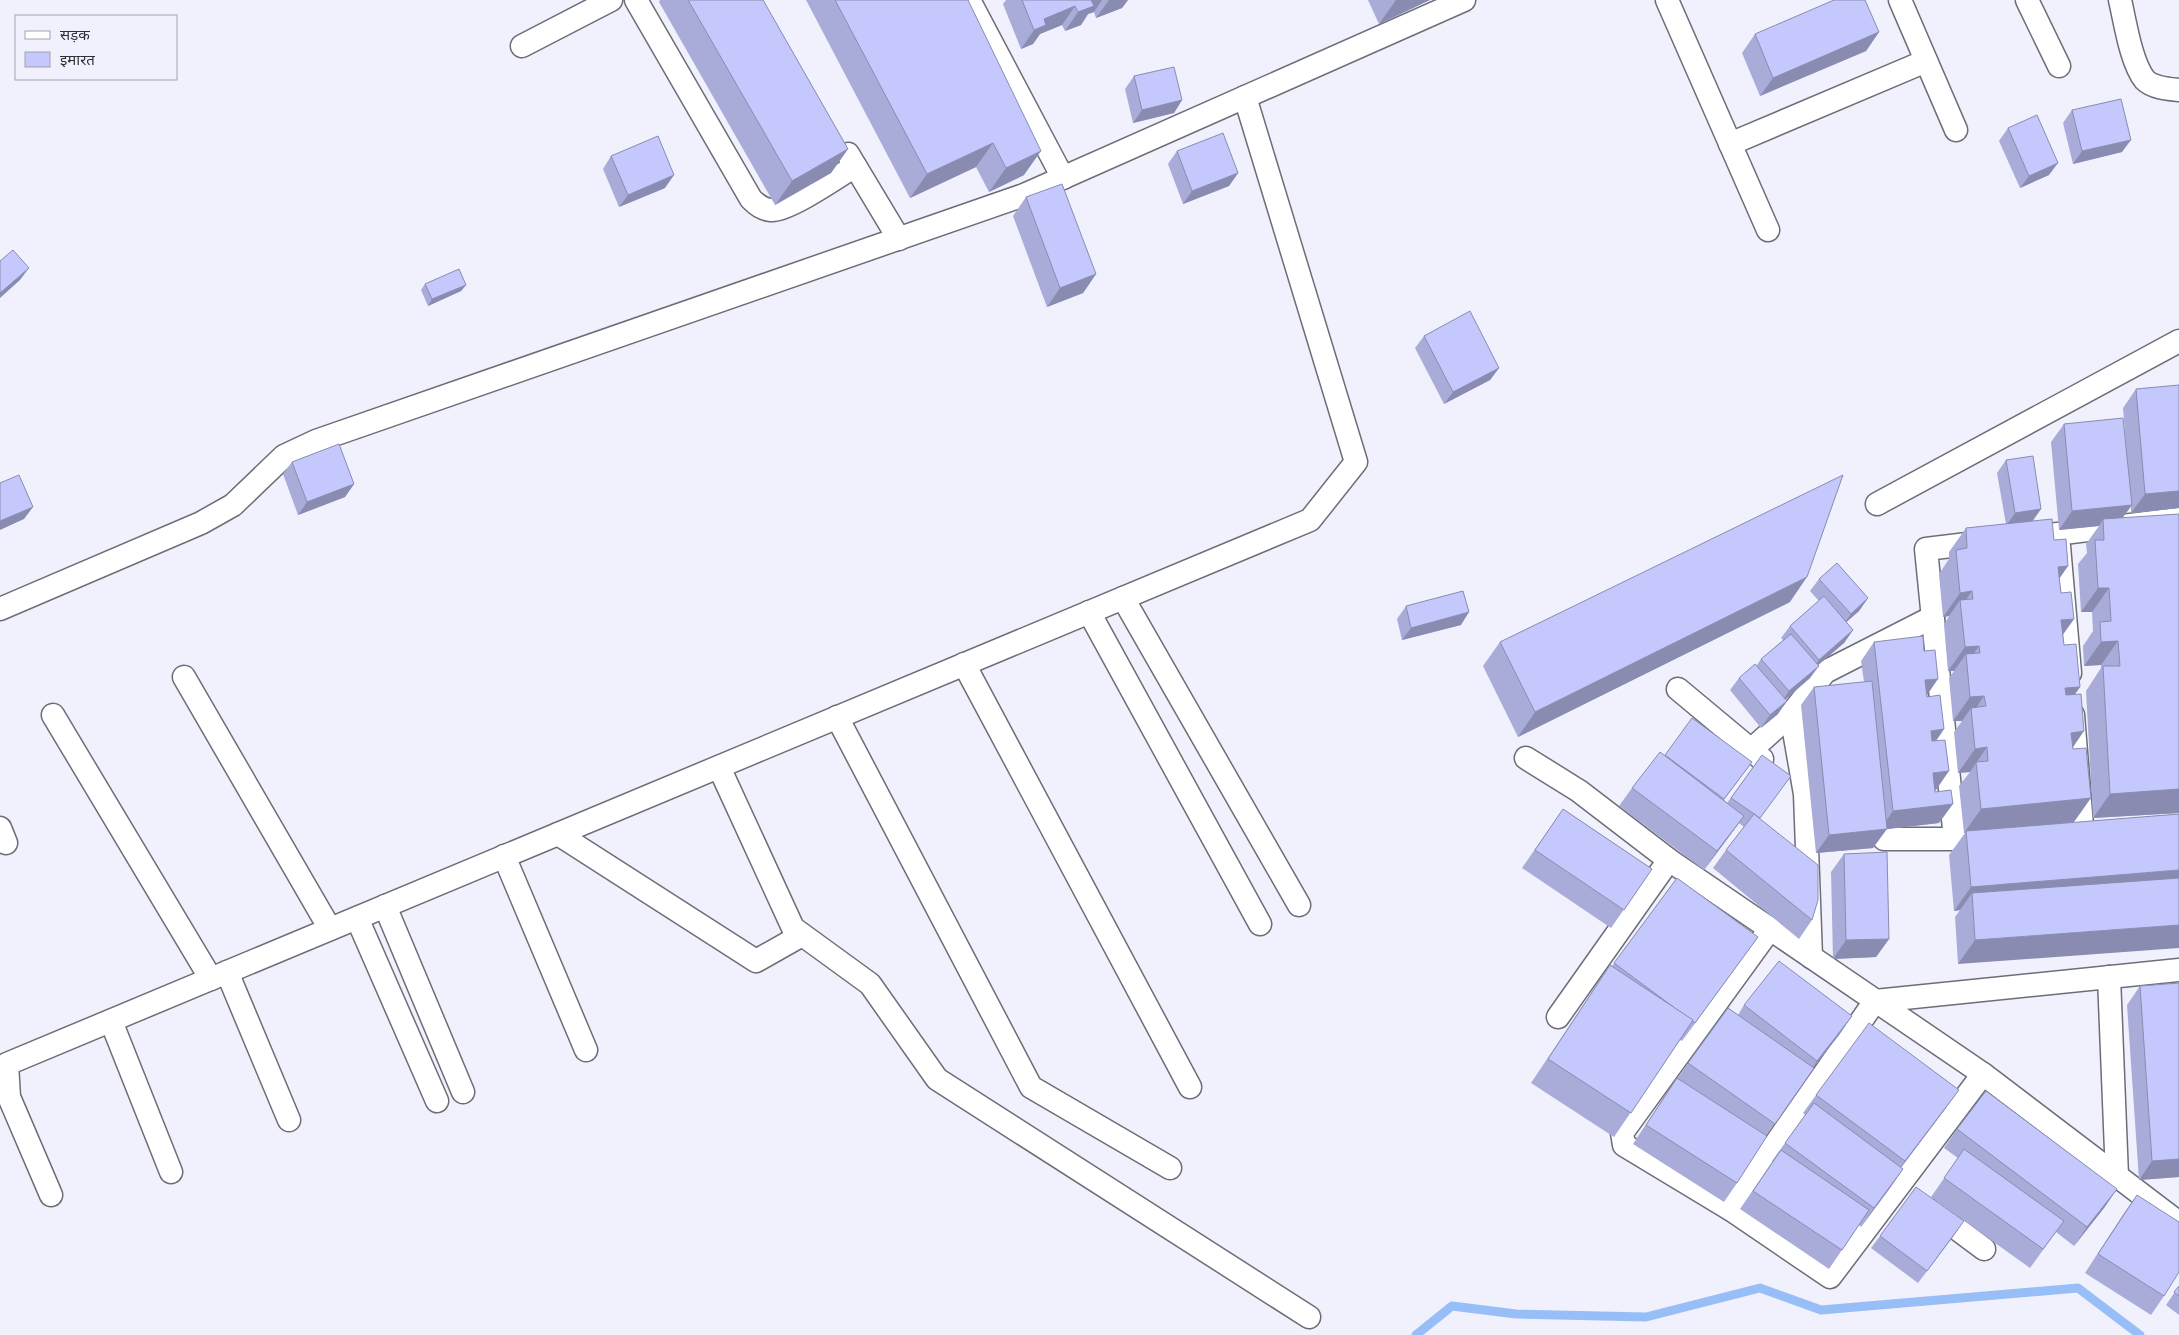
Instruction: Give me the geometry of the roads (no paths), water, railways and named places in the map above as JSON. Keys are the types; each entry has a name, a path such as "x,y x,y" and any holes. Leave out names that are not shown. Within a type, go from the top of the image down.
{"street":[{"path":"522,46 611,0"},
{"path":"636,0 751,199 760,207 773,210 787,206 856,166"},
{"path":"969,0 1063,178"},
{"path":"0,609 201,523 233,506 284,456 316,441 1024,195 1464,0"},
{"path":"1667,0 1768,230"},
{"path":"1900,0 1956,130"},
{"path":"2027,0 2059,66"},
{"path":"2120,0 2136,62 2146,80 2161,88 2179,90"},
{"path":"1730,144 1926,61"},
{"path":"51,1195 9,1097 7,1064 1310,520 1356,462 1245,97"},
{"path":"836,133 899,239"},
{"path":"1877,504 2179,341"},
{"path":"1955,839 1926,549 2179,519"},
{"path":"2058,534 2082,827"},
{"path":"1124,598 1299,905"},
{"path":"1089,612 1260,924"},
{"path":"1751,750 1791,714 1825,672 1933,617"},
{"path":"964,664 1190,1087"},
{"path":"184,677 330,929"},
{"path":"1678,689 1805,794"},
{"path":"1791,714 1805,794 1811,957"},
{"path":"53,715 219,976 288,1120"},
{"path":"837,717 1031,1087 1170,1168"},
{"path":"1526,758 1579,791 1669,860 1983,1074 2179,1223"},
{"path":"719,766 793,928 870,984 937,1079 1309,1317"},
{"path":"1884,839 1955,839 2014,833"},
{"path":"558,834 756,961 802,934"},
{"path":"504,856 586,1050"},
{"path":"1558,1017 1669,860"},
{"path":"386,906 463,1092"},
{"path":"357,918 437,1101"},
{"path":"1770,929 1622,1133 1624,1145 1730,1209 1830,1277 1983,1074"},
{"path":"1730,1209 1875,1000 2179,970"},
{"path":"2109,977 2117,1176"},
{"path":"111,1021 171,1172"},
{"path":"1899,1186 1984,1249"}],"waterway":[{"path":"1416,1335 1452,1306 1516,1314 1646,1317 1760,1288 1821,1310 2078,1288 2140,1335"}]}
